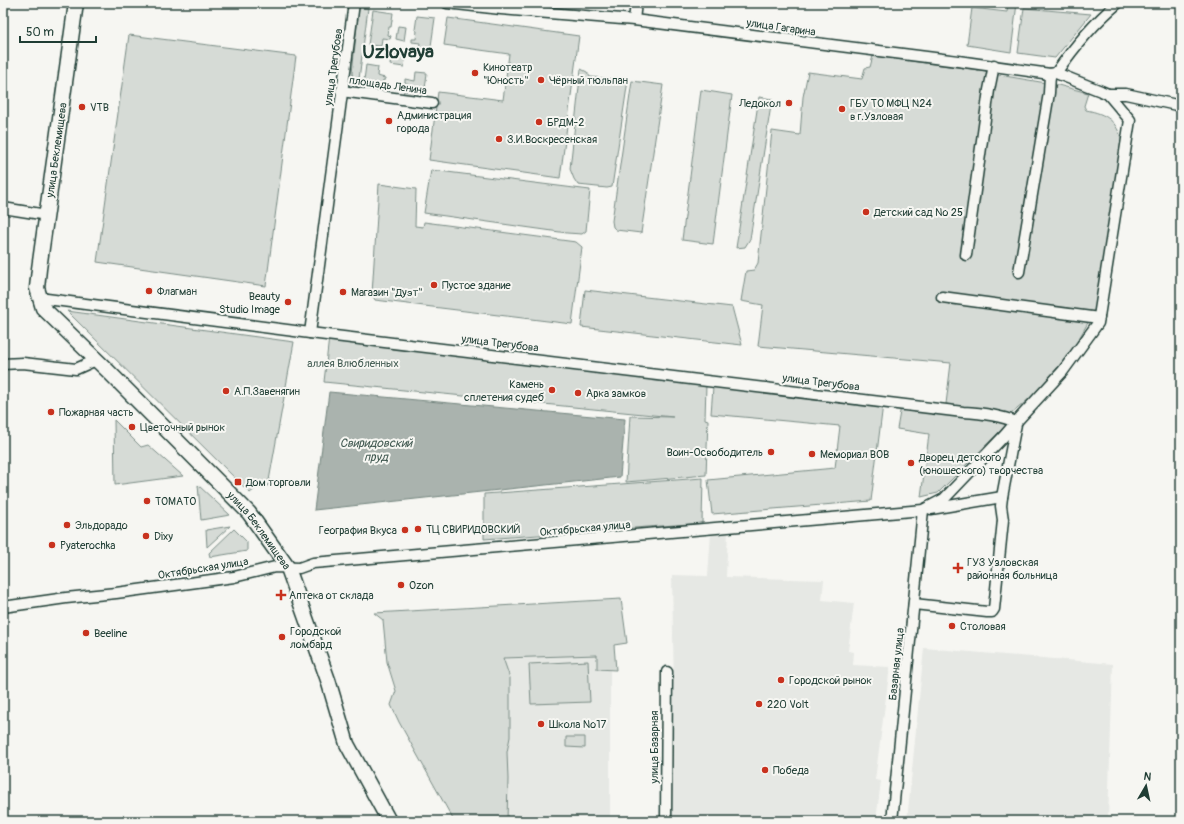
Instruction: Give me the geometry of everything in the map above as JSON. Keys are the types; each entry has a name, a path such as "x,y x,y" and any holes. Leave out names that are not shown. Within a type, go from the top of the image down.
{"main road":[{"name":"улица Беклемищева","path":"76,3 37,288 39,298 43,308 249,513 288,568 328,680 347,744 389,821"}],"street":[{"name":"улица Трегубова","path":"354,3 310,333 980,413 1006,418 1016,422"},
{"name":"улица Гагарина","path":"447,3 634,20 1053,73 1108,94"},
{"path":"634,20 636,3"},
{"path":"1019,272 1053,73 1090,29 1118,3"},
{"path":"966,255 989,90 994,65"},
{"name":"площадь Ленина","path":"342,91 432,103"},
{"path":"1108,94 1126,94 1181,106"},
{"name":"Октябрьская улица","path":"3,607 234,577 275,567 299,568 313,563 923,510 944,499 1006,436 1016,422 1063,371 1098,323 1130,120 1108,94"},
{"path":"3,208 47,215"},
{"path":"942,297 1099,318"},
{"path":"39,298 310,333"},
{"path":"3,364 23,363 76,369 96,360"},
{"path":"914,604 992,612 994,608 1003,520 1001,506 1002,497 1016,422"},
{"path":"923,510 1002,497"},
{"name":"Базарная улица","path":"892,821 923,510"},
{"name":"улица Базарная","path":"666,821 667,672"}],"shaded area":[{"name":"Городской рынок","path":"728,531 726,577 824,580 822,600 854,603 848,651 854,652 853,665 890,667 875,780 881,781 876,821 671,821 674,694 672,575 708,576 711,533"},
{"path":"924,648 1113,664 1108,821 907,821"},
{"name":"Школа №17","path":"610,649 610,821 495,821 456,653"}],"green space":[{"path":"1008,3 1017,3 1011,52 967,45 972,8 1007,12"},
{"path":"359,7 368,8 358,87 354,83 352,73"},
{"path":"1024,8 1091,14 1055,58 1018,53"},
{"path":"373,10 393,13 388,35 391,36 390,39 382,38 381,46 368,45"},
{"path":"417,16 435,18 430,53 419,51 420,43 412,42 412,39 416,39 417,31 415,30"},
{"path":"448,18 579,36 560,178 429,160 438,92 503,100 509,54 444,45"},
{"path":"398,26 406,27 404,41 396,39"},
{"path":"129,35 296,56 266,286 97,262"},
{"path":"392,51 406,53 404,67 390,65"},
{"path":"873,56 986,71 999,75 1058,85 1088,93 1084,106 1086,110 1105,116 1114,124 1120,135 1122,142 1095,310 1076,344 1062,362 1035,394 1011,414 946,404 951,363 758,346 763,305 741,301 746,271 754,270 758,263 772,131 800,135 803,97 808,72 862,79 865,68 870,67"},
{"path":"366,65 378,67 377,76 385,78 385,80 383,80 383,91 363,88"},
{"path":"581,69 587,72 590,77 628,80 612,187 607,188 578,185 570,169"},
{"path":"416,72 427,73 424,97 403,94 404,91 407,91 408,84 405,83 405,79 415,81"},
{"path":"632,81 663,85 641,233 616,230 613,227 612,221"},
{"path":"701,90 732,95 713,244 682,240"},
{"path":"759,97 772,99 750,239 745,247 736,248"},
{"path":"431,170 590,190 586,231 582,234 567,233 424,213"},
{"path":"379,184 416,189 415,226 423,227 424,222 576,242 582,247 572,324 375,300 372,294"},
{"path":"585,290 732,307 742,345 581,327"},
{"path":"67,311 294,342 268,486 261,484 250,493"},
{"name":"аллея Влюбленных","path":"329,337 706,384 705,419 708,420 706,475 626,482 630,416 673,417 324,382"},
{"path":"713,387 883,404 871,501 712,514 708,480 835,468 840,426 711,414"},
{"path":"901,406 1010,421 938,493 921,497 929,434 897,429"},
{"path":"114,420 141,447 148,445 183,476 115,485"},
{"path":"703,478 702,523 484,539 484,494"},
{"path":"198,485 230,515 201,520"},
{"path":"230,526 207,547 206,530"},
{"path":"234,529 247,542 247,551 210,557 209,553"},
{"path":"621,599 627,643 614,645 616,670 597,669 597,655 503,658 510,678 510,737 507,752 507,821 454,821 391,705 396,691 387,662 383,620 374,613"},
{"path":"588,661 590,702 531,704 529,664"},
{"path":"566,737 585,737 585,748 566,747"}],"water":[{"name":"Свиридовский пруд","path":"329,392 625,419 620,477 314,510"}],"place":[{"name":"Кинотеатр \"Юность\"","path":"475,73"},
{"name":"Чёрный тюльпан","path":"541,80"},
{"name":"Ледокол","path":"789,103"},
{"name":"VTB","path":"82,107"},
{"name":"ГБУ ТО МФЦ N24 в г.Узловая","path":"842,109"},
{"name":"Администрация города","path":"389,121"},
{"name":"БРДМ-2","path":"539,122"},
{"name":"З.И.Воскресенская","path":"499,139"},
{"name":"Детский сад № 25","path":"866,212"},
{"name":"Пустое здание","path":"434,285"},
{"name":"Флагман","path":"149,291"},
{"name":"Магазин \"Дуэт\"","path":"343,292"},
{"name":"Beauty Studio Image","path":"288,302"},
{"name":"Камень сплетения судеб","path":"552,390"},
{"name":"А.П.Завенягин","path":"226,391"},
{"name":"Арка замков","path":"578,393"},
{"name":"Пожарная часть","path":"51,412"},
{"name":"Цветочный рынок","path":"132,427"},
{"name":"Воин-Освободитель","path":"771,452"},
{"name":"Мемориал ВОВ","path":"812,454"},
{"name":"Дворец детского (юношеского) творчества","path":"911,463"},
{"name":"Дом торговли","path":"238,482"},
{"name":"ТОМАТО","path":"147,501"},
{"name":"Эльдорадо","path":"67,525"},
{"name":"ТЦ СВИРИДОВСКИЙ","path":"418,529"},
{"name":"География Вкуса","path":"405,530"},
{"name":"Dixy","path":"146,536"},
{"name":"Pyaterochka","path":"52,545"},
{"name":"ГУЗ Узловская районная больница","path":"958,568"},
{"name":"Ozon","path":"401,585"},
{"name":"Аптека от склада","path":"281,595"},
{"name":"Столовая","path":"952,626"},
{"name":"Beeline","path":"86,633"},
{"name":"Городской ломбард","path":"282,637"},
{"name":"Городской рынок","path":"781,680"},
{"name":"220 Volt","path":"759,704"},
{"name":"Школа №17","path":"541,724"},
{"name":"Победа","path":"765,770"}],"district":[{"name":"Uzlovaya","path":"398,51"}]}
